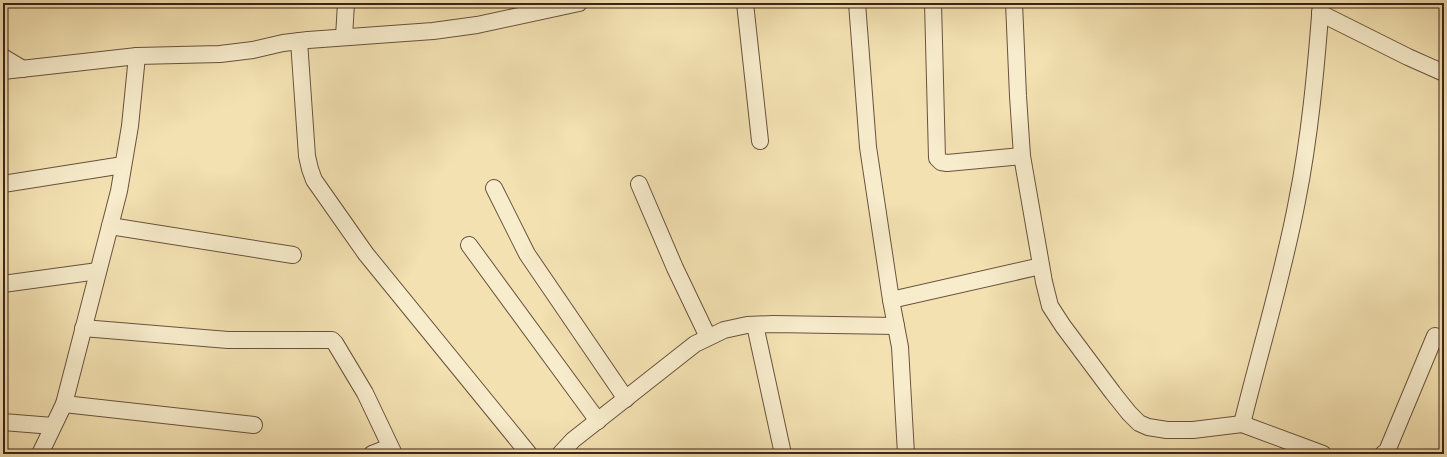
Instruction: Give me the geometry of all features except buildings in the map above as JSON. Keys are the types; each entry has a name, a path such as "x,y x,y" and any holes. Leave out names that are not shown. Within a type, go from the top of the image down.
{"street":[{"path":"344,37 346,3"},
{"path":"745,3 760,140"},
{"path":"857,3 868,147 891,300 900,347 906,454"},
{"path":"933,3 937,158 941,162 947,163 1022,156"},
{"path":"1014,3 1022,156 1041,266 1050,306 1063,326 1113,394 1139,423 1148,427 1167,430 1193,430 1242,424 1323,454"},
{"path":"3,71 136,56 220,54 254,50 299,41 433,31 477,25 518,10 574,4"},
{"path":"1242,424 1280,283 1297,201 1310,125 1320,8 1408,57 1444,73"},
{"path":"299,41 307,156 314,180 366,254 529,454"},
{"path":"40,454 64,404 73,374 83,328 119,191 130,126 136,56"},
{"path":"3,58 23,69"},
{"path":"3,184 123,165"},
{"path":"639,184 675,268 708,338"},
{"path":"494,188 527,254 626,398"},
{"path":"110,226 293,255"},
{"path":"469,245 598,421"},
{"path":"891,300 1041,266"},
{"path":"3,284 98,272"},
{"path":"560,454 573,440 694,344 724,330 747,325 896,326"},
{"path":"755,325 783,454"},
{"path":"83,328 228,340 332,340 356,377 392,450 372,454"},
{"path":"1386,453 1435,336"},
{"path":"64,404 254,425"},
{"path":"3,422 53,426"}]}
